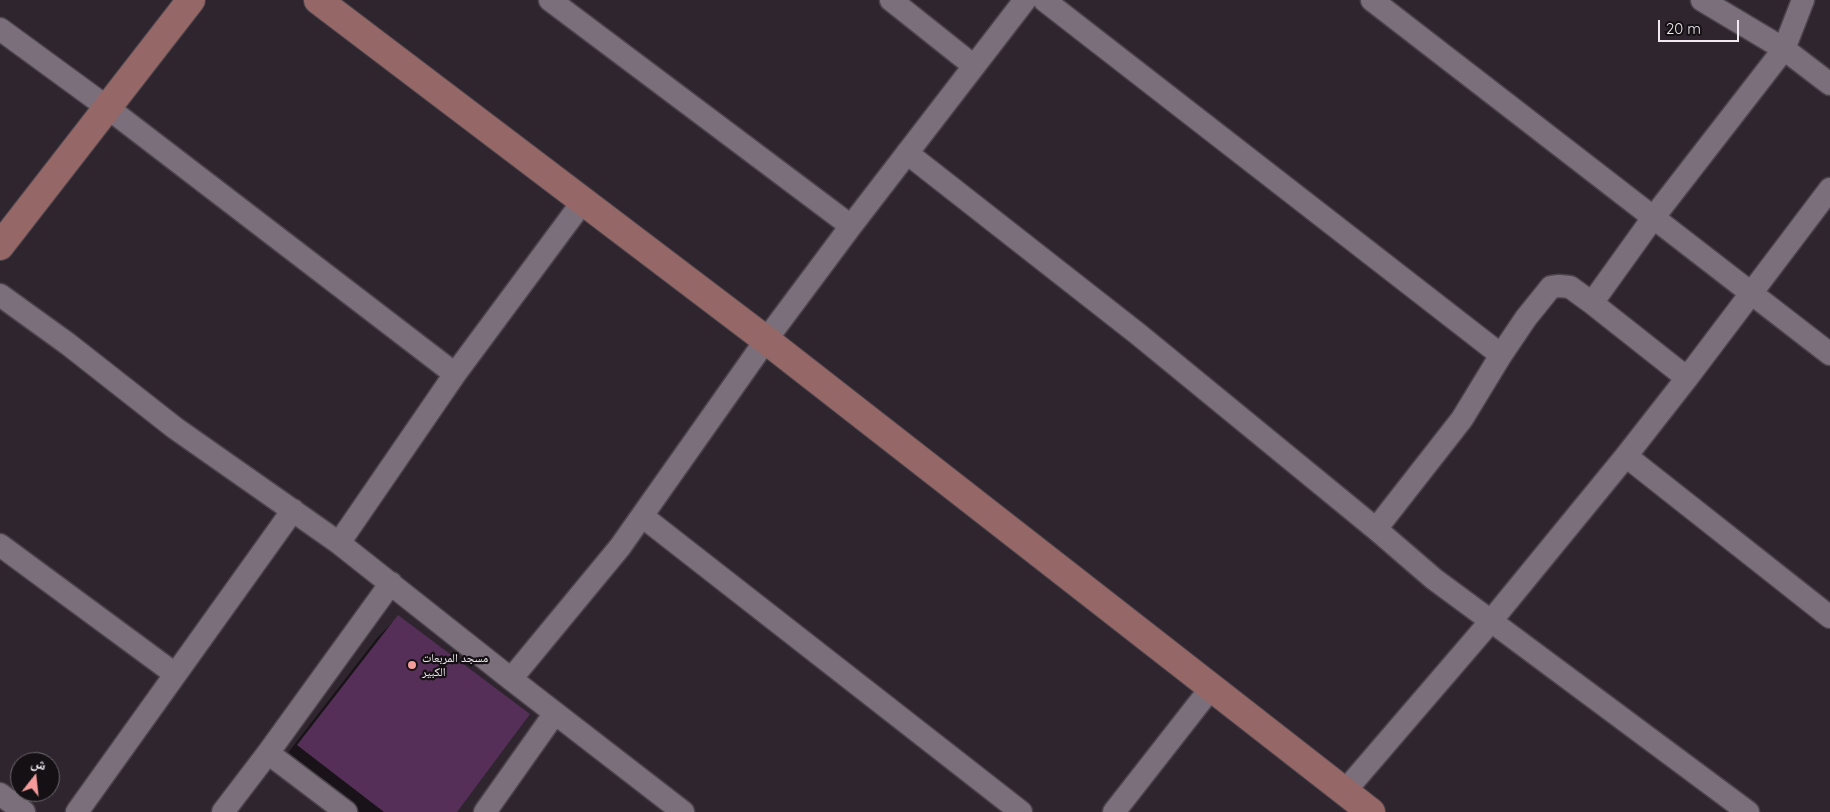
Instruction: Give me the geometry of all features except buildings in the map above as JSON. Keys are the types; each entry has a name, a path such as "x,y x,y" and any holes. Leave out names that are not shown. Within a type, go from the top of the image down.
{"street":[{"path":"0,246 191,0"},
{"path":"318,0 766,340 1371,812"},
{"path":"550,0 850,226"},
{"path":"891,0 974,66"},
{"path":"511,679 620,547 766,340 850,226 1025,0"},
{"path":"1044,0 1501,355"},
{"path":"1372,0 1830,354"},
{"path":"1702,0 1784,49 1830,84"},
{"path":"1592,303 1653,218 1784,49 1803,0"},
{"path":"0,29 108,108 455,374"},
{"path":"907,153 1138,334 1376,529 1434,579 1748,812"},
{"path":"1345,791 1491,621 1626,456 1830,189"},
{"path":"339,542 455,374 584,200"},
{"path":"1376,529 1462,419 1526,318 1551,288 1559,286 1570,287 1687,378"},
{"path":"0,295 68,344 175,428 339,542 511,679 683,812"},
{"path":"1626,456 1830,616"},
{"path":"77,812 293,510"},
{"path":"642,516 1021,812"},
{"path":"0,545 175,674"},
{"path":"223,812 391,583"},
{"path":"1114,812 1211,688"},
{"path":"485,812 555,713"},
{"path":"268,753 346,812"},
{"path":"0,794 24,812"}],"place":[{"name":"مسجد المربعات الكبير","path":"412,665"}]}
